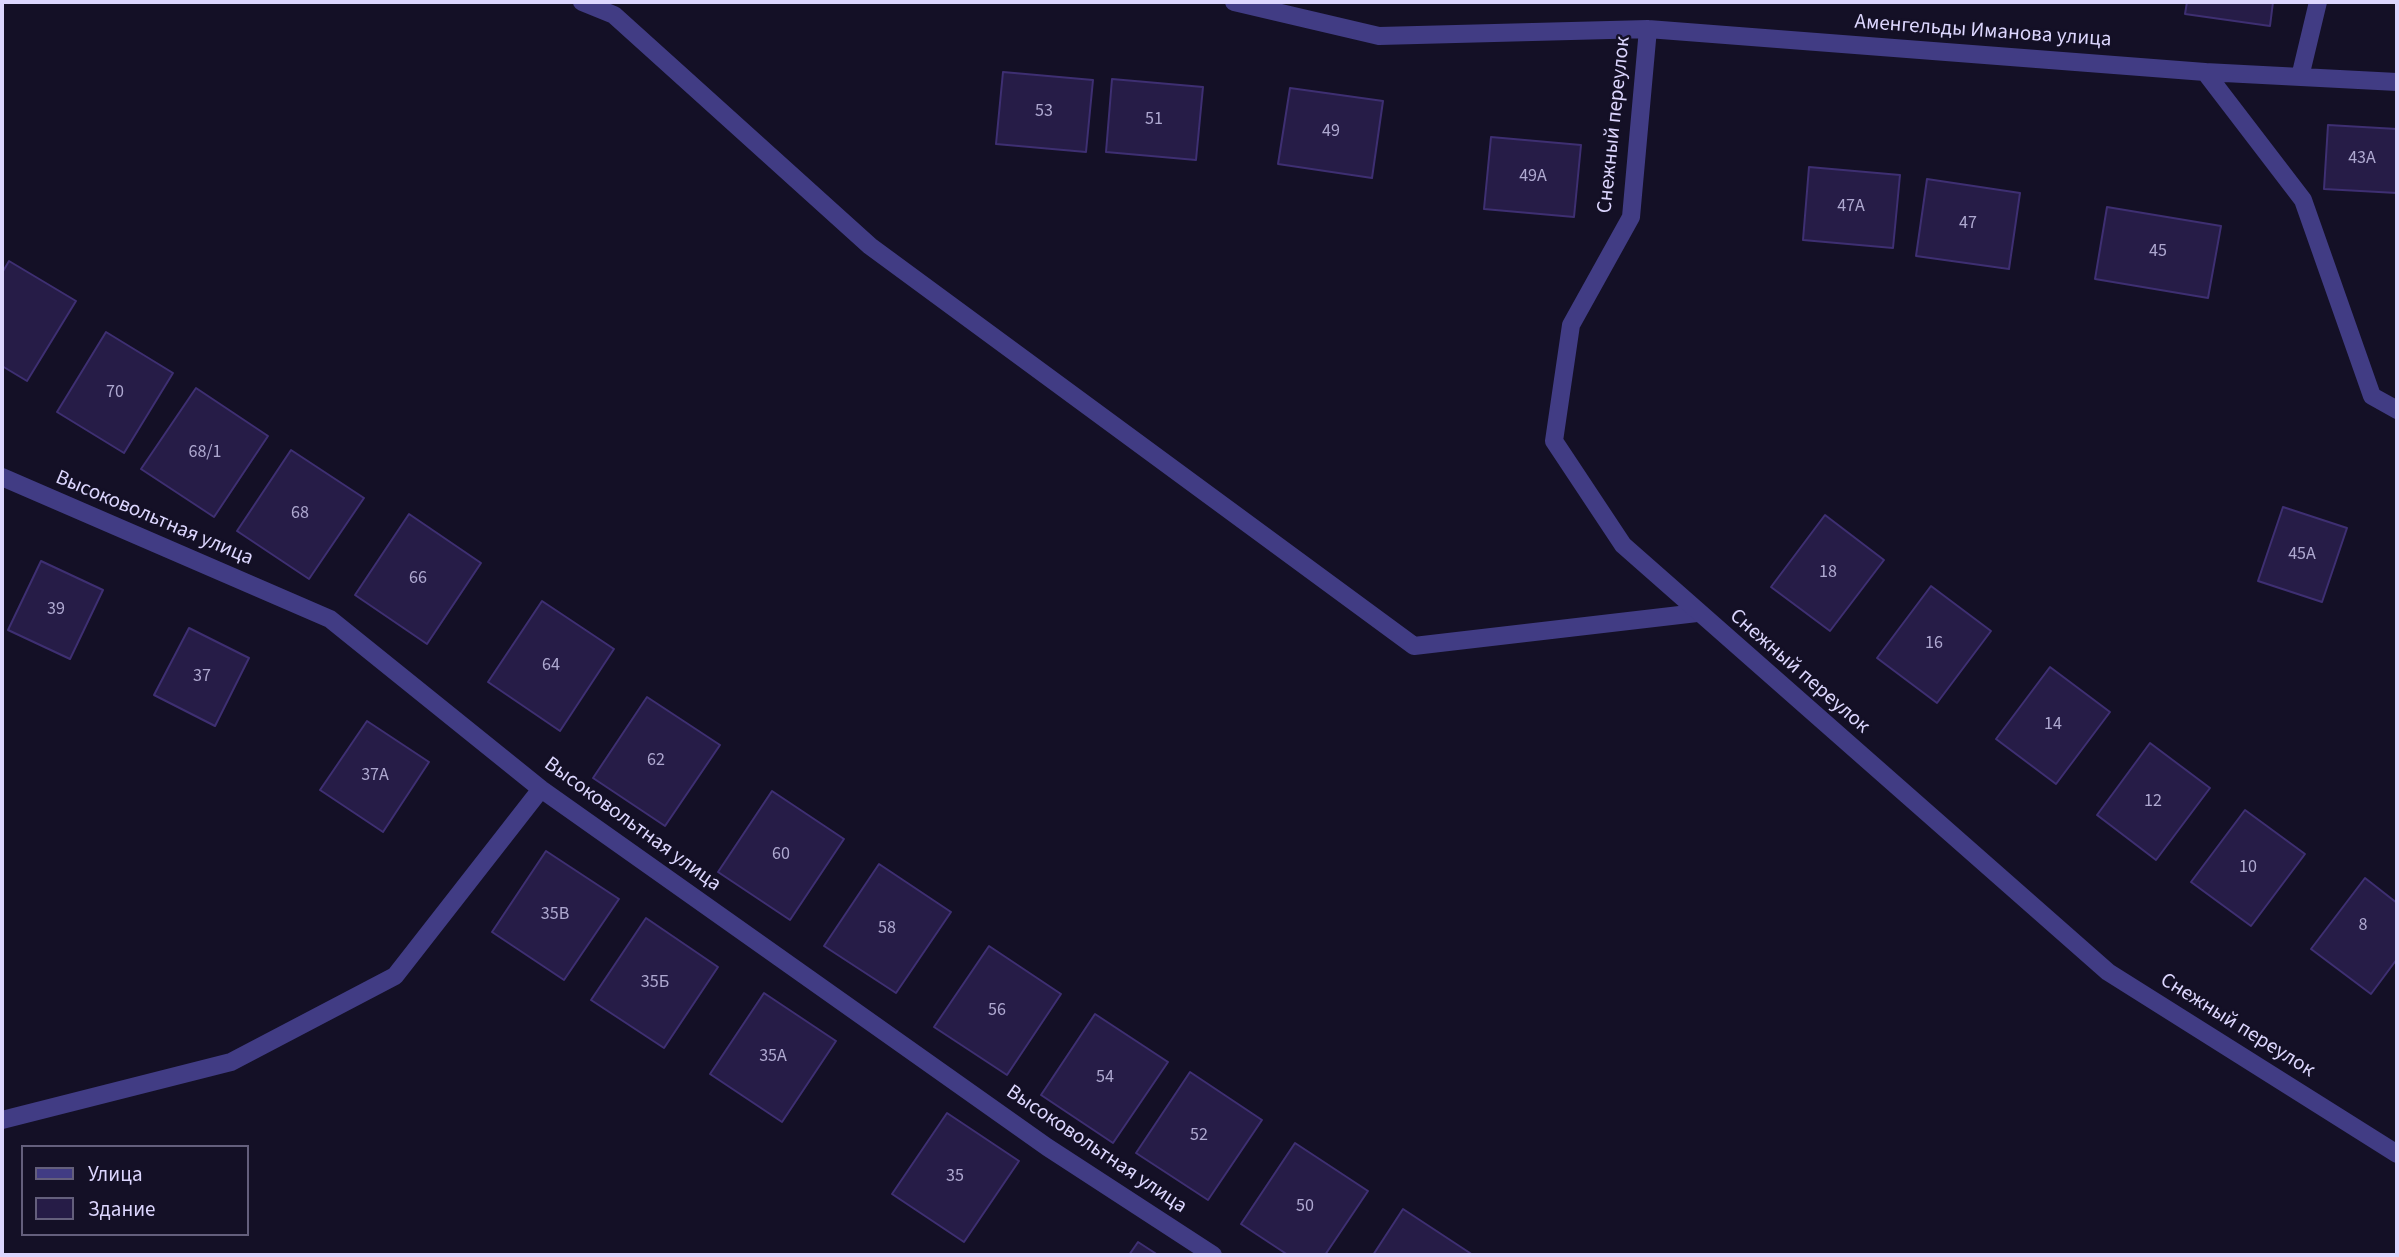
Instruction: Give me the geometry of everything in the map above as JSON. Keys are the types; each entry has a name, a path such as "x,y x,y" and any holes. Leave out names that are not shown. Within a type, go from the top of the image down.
{"street":[{"path":"582,2 614,15 870,246 1414,646 1697,613"},
{"name":"Аменгельды Иманова улица","path":"1234,2 1379,36 1648,29 2205,72 2397,82"},
{"path":"2300,77 2319,2"},
{"name":"Снежный переулок","path":"1648,29 1631,217 1571,325 1554,441 1623,545 1697,613 2108,972 2397,1154"},
{"path":"2205,72 2303,200 2372,396 2397,410"},
{"name":"Высоковольтная улица","path":"2,477 330,619 541,789 1047,1147 1213,1255"},
{"path":"2,1120 231,1062 395,976 541,789"}],"building":[{"path":"2187,2 2273,2 2270,26 2185,14"},
{"path":"1003,72 1093,80 1086,152 996,144"},
{"path":"1112,79 1203,87 1196,160 1106,152"},
{"path":"1290,88 1383,101 1372,178 1278,164"},
{"path":"2328,125 2397,129 2397,193 2324,189"},
{"path":"1491,137 1581,145 1574,217 1484,209"},
{"path":"1809,167 1900,175 1893,248 1803,240"},
{"path":"1927,179 2020,193 2009,269 1916,256"},
{"path":"2107,207 2221,226 2208,298 2095,279"},
{"path":"9,261 76,301 27,381 2,366 2,273"},
{"path":"106,332 173,373 124,453 57,412"},
{"path":"196,388 268,436 214,517 141,469"},
{"path":"291,450 364,498 309,579 237,531"},
{"path":"2283,507 2347,528 2322,602 2258,581"},
{"path":"409,514 481,563 427,644 355,595"},
{"path":"1825,515 1884,560 1830,631 1771,587"},
{"path":"41,561 103,590 70,659 8,630"},
{"path":"1931,586 1991,631 1937,703 1877,658"},
{"path":"542,601 614,649 560,731 488,682"},
{"path":"189,628 249,658 215,726 154,695"},
{"path":"2050,667 2110,712 2056,784 1996,739"},
{"path":"647,697 720,745 665,826 593,778"},
{"path":"367,721 429,762 383,832 320,790"},
{"path":"2150,743 2210,788 2156,860 2097,815"},
{"path":"772,791 844,839 790,920 718,872"},
{"path":"2245,810 2305,854 2251,926 2191,882"},
{"path":"546,851 619,899 564,980 492,932"},
{"path":"879,864 951,912 896,993 824,946"},
{"path":"2365,878 2397,903 2397,959 2371,994 2311,949"},
{"path":"646,918 718,967 664,1048 591,1000"},
{"path":"989,946 1061,994 1007,1075 934,1027"},
{"path":"764,993 836,1041 782,1122 710,1074"},
{"path":"1095,1014 1168,1062 1113,1143 1041,1095"},
{"path":"1190,1072 1262,1120 1208,1200 1136,1153"},
{"path":"947,1113 1019,1161 964,1242 892,1194"},
{"path":"1295,1143 1368,1191 1325,1255 1288,1255 1241,1224"},
{"path":"1403,1209 1473,1255 1373,1255"},
{"path":"1138,1242 1158,1255 1129,1255"}]}
